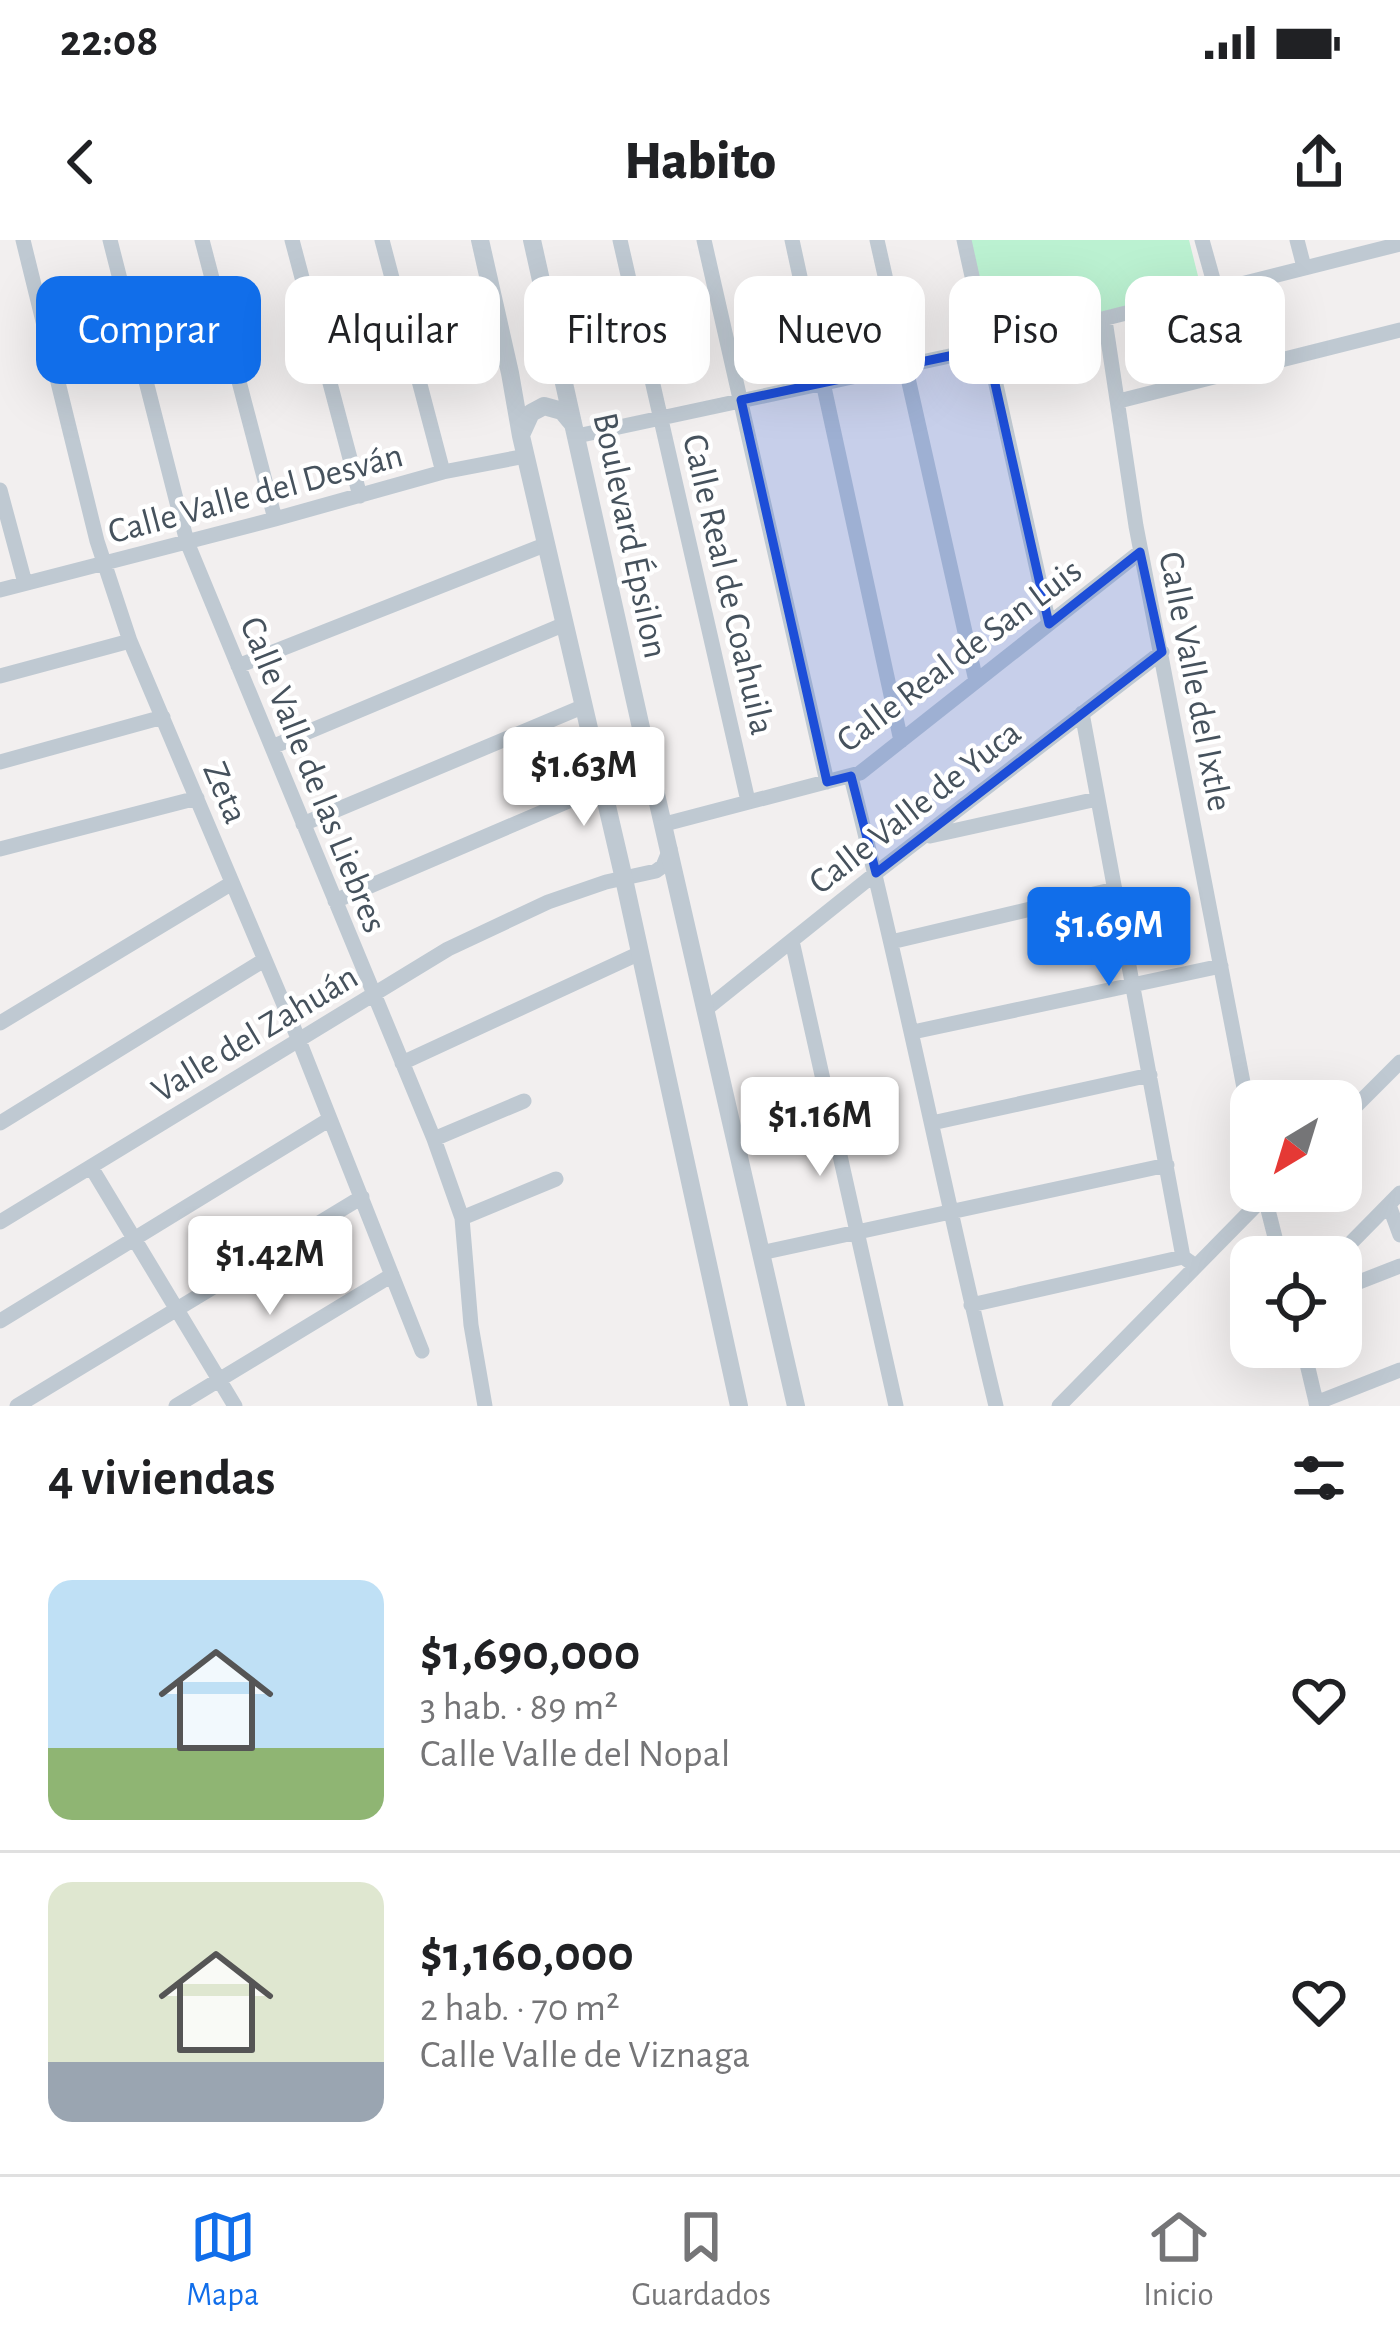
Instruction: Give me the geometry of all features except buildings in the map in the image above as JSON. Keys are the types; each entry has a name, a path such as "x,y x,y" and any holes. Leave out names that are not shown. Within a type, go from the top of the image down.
{"street":[{"name":"Zeta","path":"23,240 104,563 130,641 298,1038 422,1351"},
{"name":"Calle Valle de las Liebres","path":"110,240 188,542 434,1139 462,1218 471,1325 485,1406"},
{"path":"202,240 275,519"},
{"path":"292,240 360,496"},
{"path":"382,240 443,472"},
{"path":"480,240 739,1406"},
{"name":"Boulevard Épsilon","path":"532,240 796,1406"},
{"name":"Calle Real de Coahuila","path":"620,240 748,801"},
{"path":"704,240 827,782"},
{"path":"792,240 800,276"},
{"path":"877,240 885,276"},
{"path":"964,240 972,276"},
{"path":"1202,240 1212,276"},
{"path":"1297,240 1304,267"},
{"path":"1270,276 1392,244"},
{"path":"1101,321 1125,315"},
{"name":"Calle Valle del Ixtle","path":"1106,320 1141,552 1243,1080"},
{"path":"1119,401 1400,330"},
{"path":"523,446 531,413 544,406 562,411 576,432 816,384"},
{"path":"825,384 902,741"},
{"path":"909,384 976,681"},
{"path":"995,384 1049,624"},
{"name":"Calle Valle del Desván","path":"0,590 360,496 523,446"},
{"path":"0,490 25,583"},
{"path":"238,666 547,544"},
{"name":"Calle Real de San Luis","path":"665,824 851,777 1141,552"},
{"path":"272,747 565,624"},
{"path":"0,676 130,641"},
{"name":"Calle Valle de Yuca","path":"705,1010 1162,652"},
{"path":"302,824 582,706"},
{"path":"1082,713 1167,1165 1191,1262"},
{"path":"0,762 163,717"},
{"path":"851,777 996,1406"},
{"path":"335,901 601,788"},
{"path":"0,849 197,798"},
{"path":"922,838 1097,799"},
{"name":"Valle del Zahuán","path":"0,1222 448,949 572,893 656,871 670,849"},
{"path":"0,1023 232,883"},
{"path":"890,942 1115,889"},
{"path":"792,941 896,1406"},
{"path":"402,1063 640,953"},
{"path":"0,1123 264,960"},
{"path":"913,1032 1221,966"},
{"path":"1362,1099 1400,1062"},
{"path":"932,1123 1150,1075"},
{"path":"434,1139 524,1101"},
{"path":"0,1321 330,1119"},
{"path":"760,1253 1167,1165"},
{"path":"91,1167 235,1406"},
{"path":"462,1218 556,1180"},
{"path":"17,1406 362,1197"},
{"path":"1394,1199 1400,1234"},
{"path":"1358,1236 1394,1199"},
{"path":"1059,1406 1191,1262 1245,1212"},
{"path":"971,1305 1191,1262"},
{"path":"1362,1281 1400,1266"},
{"path":"176,1406 392,1275"},
{"path":"1308,1368 1317,1404 1400,1370"}],"highlighted area":[{"path":"987,348 1049,624 1140,552 1162,652 876,873 851,776 827,782 741,400"}],"green space":[{"path":"971,240 1189,240 1198,276 1125,276 1125,306 1101,312 1101,276 978,276"}]}
